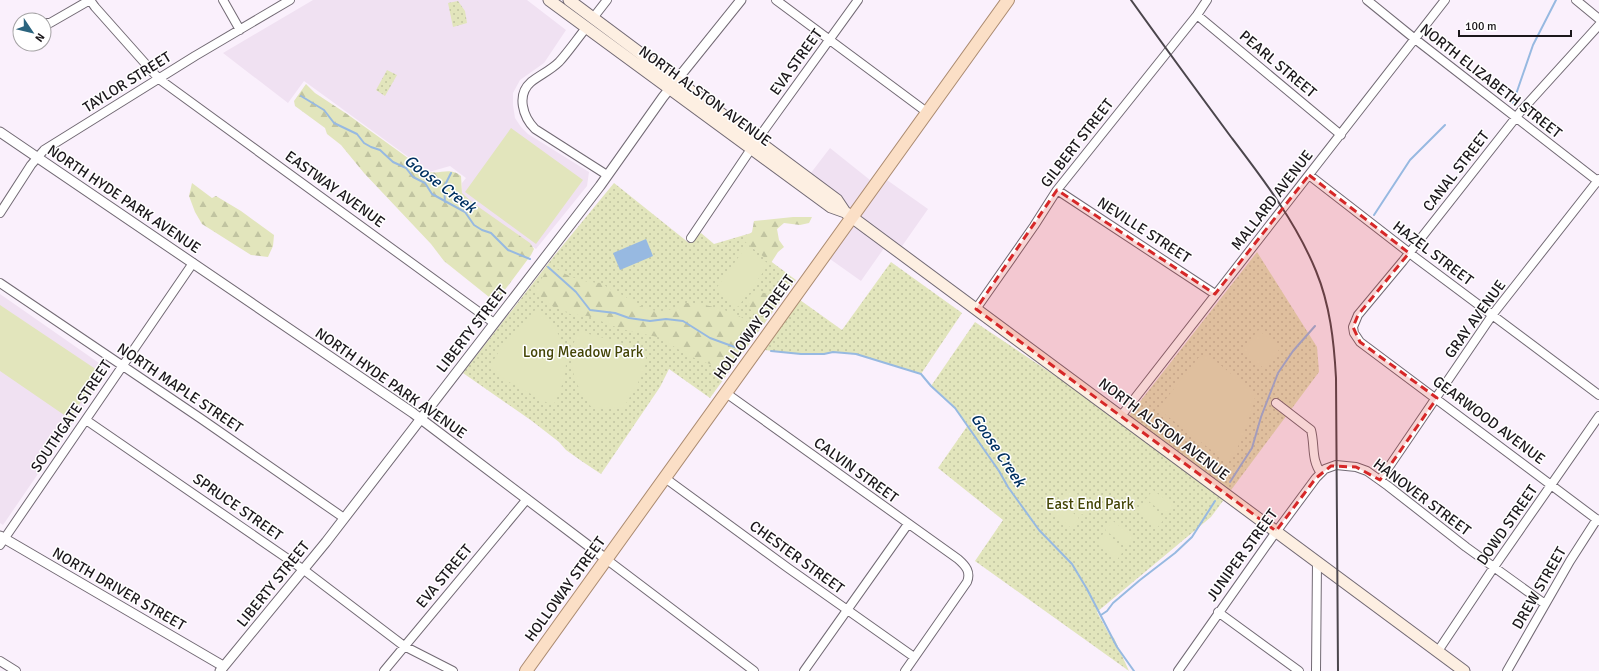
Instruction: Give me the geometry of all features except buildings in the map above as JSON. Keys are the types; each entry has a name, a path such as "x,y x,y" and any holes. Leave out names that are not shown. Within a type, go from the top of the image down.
{"main road":[{"name":"NORTH ALSTON AVENUE","path":"549,0 669,89 754,144"},
{"name":"NORTH ALSTON AVENUE","path":"569,0 677,80 831,207 849,215 976,308 1464,671"},
{"name":"HOLLOWAY STREET","path":"526,671 726,393 849,215 928,113 1008,0"}],"street":[{"path":"52,22 90,0"},
{"name":"EASTWAY AVENUE","path":"90,0 159,79 494,323"},
{"path":"223,0 240,30"},
{"name":"TAYLOR STREET","path":"0,213 37,157 44,150 290,0"},
{"path":"593,18 607,0"},
{"name":"LIBERTY STREET","path":"222,669 304,570 607,175 669,89 741,0"},
{"path":"776,0 928,113"},
{"name":"EVA STREET","path":"691,238 754,144 858,0"},
{"name":"GILBERT STREET","path":"976,308 1034,226 1057,190 1207,0"},
{"name":"NORTH ELIZABETH STREET","path":"1368,0 1415,39 1599,181"},
{"name":"MALLARD AVENUE","path":"1120,416 1445,0"},
{"path":"1576,0 1599,19"},
{"name":"PEARL STREET","path":"1196,15 1341,135"},
{"name":"CANAL STREET","path":"1360,342 1354,333 1353,326 1358,315 1516,117 1599,25"},
{"path":"586,28 560,60 530,83 524,96 523,108 528,121 535,129 607,175"},
{"name":"NORTH HYDE PARK AVENUE","path":"0,132 421,418 754,671"},
{"name":"HAZEL STREET","path":"1309,175 1409,253 1493,314 1599,395"},
{"name":"GRAY AVENUE","path":"1380,480 1493,314 1599,181"},
{"name":"NEVILLE STREET","path":"1057,190 1215,294"},
{"name":"SOUTHGATE STREET","path":"2,540 193,263"},
{"name":"NORTH MAPLE STREET","path":"0,283 344,518"},
{"name":"GEARWOOD AVENUE","path":"1360,342 1598,520"},
{"name":"CALVIN STREET","path":"726,393 958,559 968,570 969,577 967,582 914,657"},
{"path":"1276,403 1311,430 1314,446 1313,457 1315,466 1320,473"},
{"name":"DOWD STREET","path":"1438,651 1494,567 1599,416"},
{"name":"SPRUCE STREET","path":"86,420 304,570 404,646 453,671"},
{"name":"HANOVER STREET","path":"1336,465 1356,467 1367,471 1545,604"},
{"name":"JUNIPER STREET","path":"1178,671 1276,531 1320,473 1331,466 1336,465"},
{"name":"CHESTER STREET","path":"665,478 914,657"},
{"name":"EVA STREET","path":"384,671 527,499"},
{"name":"DREW STREET","path":"1507,671 1570,561 1598,520"},
{"path":"804,671 908,524"},
{"name":"NORTH DRIVER STREET","path":"2,540 222,669"},
{"path":"1316,671 1317,562"},
{"path":"1218,612 1299,671"},
{"path":"905,671 914,657"},
{"path":"0,661 16,671"}],"highlighted area":[{"path":"1309,175 1409,253 1358,315 1353,327 1360,342 1437,398 1380,480 1356,467 1331,466 1316,478 1276,531 976,309 1057,190 1215,294"}],"shaded area":[{"path":"313,0 527,0 566,30 544,63 520,80 513,93 515,118 521,127 528,134 589,172 587,186 536,249 462,196 462,183 466,178 450,166 429,172 304,81 288,103 223,53"},
{"path":"830,148 880,188 887,180 928,209 900,249 889,241 861,281 830,259 859,216 807,178"},
{"path":"0,294 109,370 3,525 0,523"}],"green space":[{"path":"458,1 465,11 467,23 453,27 448,3"},
{"path":"387,70 397,75 385,96 376,90"},
{"path":"306,84 315,93 347,114 426,171 448,171 461,176 462,193 473,203 530,243 534,249 531,255 501,295 494,301 444,261 431,244 364,173 341,145 327,134 325,128 295,106 294,101"},
{"path":"511,128 583,180 536,244 465,192"},
{"path":"192,183 212,198 216,196 241,211 274,235 273,246 268,257 251,255 202,224 195,212 189,196"},
{"name":"Long Meadow Park","path":"614,183 689,243 701,233 714,244 772,227 753,248 796,280 710,398 669,369 660,387 601,474 566,450 559,442 532,421 463,373 554,256"},
{"path":"793,217 812,217 809,223 800,225 784,223 777,229 779,240 784,247 778,252 771,263 743,240 752,232 754,221"},
{"path":"745,248 769,264 738,307 715,290"},
{"name":"East End Park","path":"1257,252 1317,347 1319,372 1211,517 1097,612 1109,634 1114,638 1129,671 975,561 1003,520 938,468 968,425 951,403 931,386 975,322 1124,422"},
{"path":"891,262 962,313 921,374 856,354 833,352 822,354 786,353 765,350 800,300 842,330"},
{"path":"553,267 576,279 602,283 643,308 663,311 687,303 702,304 733,313 748,323 750,330 749,333 735,346 730,362 722,368 698,360 676,348 662,338 621,329 588,316 570,314 552,306 538,294 536,288 545,273"},
{"path":"756,292 781,295 761,319 755,316 748,306 749,295"},
{"path":"0,305 100,372 70,419 0,371"},
{"path":"537,308 548,319 556,331 562,342 565,354 566,366 564,378 560,392 553,406 509,382 493,370 493,361 503,345"},
{"path":"1258,330 1281,347 1265,369 1242,352"},
{"path":"578,331 622,343 645,354 647,361 638,383 624,407 592,408 585,399 576,381 572,362 572,352"},
{"path":"1208,355 1256,394 1242,439 1228,463 1158,409 1199,357"},
{"path":"1070,488 1090,506 1082,515 1062,498"},
{"path":"1153,490 1174,506 1167,516 1146,499"},
{"path":"1059,501 1079,518 1071,528 1051,510"},
{"path":"1144,502 1165,518 1157,528 1136,511"},
{"path":"1113,521 1134,537 1127,547 1105,530"},
{"path":"1103,534 1124,550 1117,560 1096,543"}],"water":[{"path":"646,239 653,256 620,270 613,253"}],"waterway":[{"path":"1513,103 1533,45 1556,0"},
{"name":"Goose Creek","path":"301,96 324,110 334,123 357,134 364,143 380,150 393,162 406,168 413,177 425,183 432,194 465,212 474,225 491,233 508,250 530,259"},
{"path":"1374,215 1410,160 1445,125"},
{"path":"445,202 444,187 451,173"},
{"name":"Goose Creek","path":"548,267 576,292 590,310 615,313 629,318 650,321 666,319 683,321 710,338 740,349"},
{"path":"1230,482 1252,448 1261,417 1278,373 1293,351 1315,326"},
{"name":"Goose Creek","path":"771,351 801,354 824,354 833,352 856,354 921,374 931,386 955,408 1039,530 1072,564 1087,589 1117,647 1134,671"},
{"path":"1101,615 1107,611 1113,603 1175,553 1192,537 1215,501"}],"railway":[{"path":"1131,0 1278,201 1299,235 1321,284 1328,310 1334,350 1336,378 1338,671"}]}
